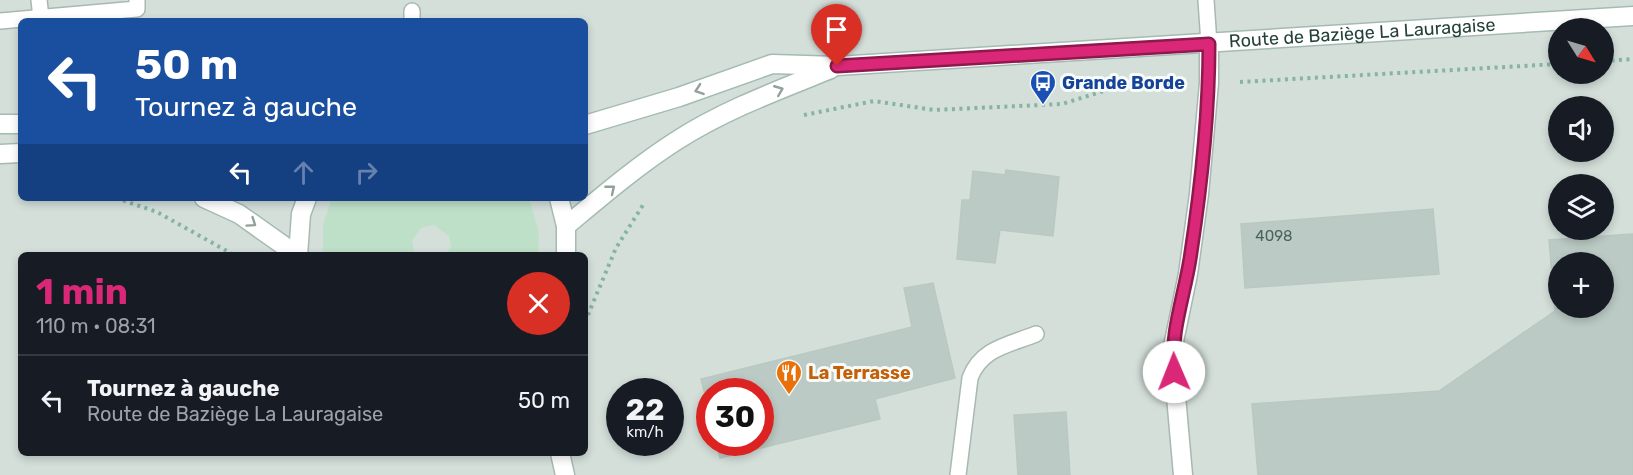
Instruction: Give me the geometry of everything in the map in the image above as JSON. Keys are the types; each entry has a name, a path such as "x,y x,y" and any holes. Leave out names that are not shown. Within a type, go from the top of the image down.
{"main road":[{"name":"Route de Baziège La Lauragaise","path":"588,124 679,97 772,64 837,66 1633,16"},
{"path":"1183,475 1172,351 1188,274 1199,195 1209,83 1209,44"},
{"name":"Route de Baziège La Lauragaise","path":"566,226 617,184 677,141 748,103 837,66"},
{"path":"0,124 18,124"},
{"path":"0,154 18,153"},
{"path":"211,201 239,214 294,252"},
{"path":"298,252 301,214 306,201"},
{"path":"560,201 566,226 566,252"}],"lane":[{"path":"39,0 41,18 137,9 137,0"},
{"path":"1206,0 1209,44"},
{"path":"0,21 18,20"},
{"path":"958,475 970,378 975,363 986,354 1036,334"}],"path":[{"path":"1614,60 1633,59"},
{"path":"792,117 874,101 934,110 1062,104 1124,85 1209,83 1548,65"},
{"path":"125,201 157,212 229,252"},
{"path":"588,315 616,248 638,210 646,202"}],"shaded area":[{"path":"0,0 1633,0 1633,475 0,475"}],"green space":[{"path":"331,201 530,201 539,233 538,252 447,252 451,247 449,236 434,225 421,228 412,241 414,252 323,252 323,224"}],"building":[{"path":"1006,170 1059,177 1053,236 1000,230 995,263 957,259 962,200 970,200 973,171 1005,175"},
{"path":"1433,209 1439,274 1245,288 1241,224"},
{"path":"1633,234 1633,475 1258,475 1252,404 1439,391 1548,316 1548,318 1614,318 1614,252 1550,252 1549,240 1614,240 1614,235"},
{"path":"933,283 955,378 875,399 880,419 774,445 774,378 705,378 912,327 904,288"},
{"path":"1066,412 1070,475 1018,475 1014,415"}],"place":[{"name":"Grande Borde","path":"1043,106"},
{"name":"La Terrasse","path":"789,396"}],"route":[{"path":"837,66 1209,44 1209,83 1199,195 1188,274 1176,322 1172,351 1174,372"}]}
